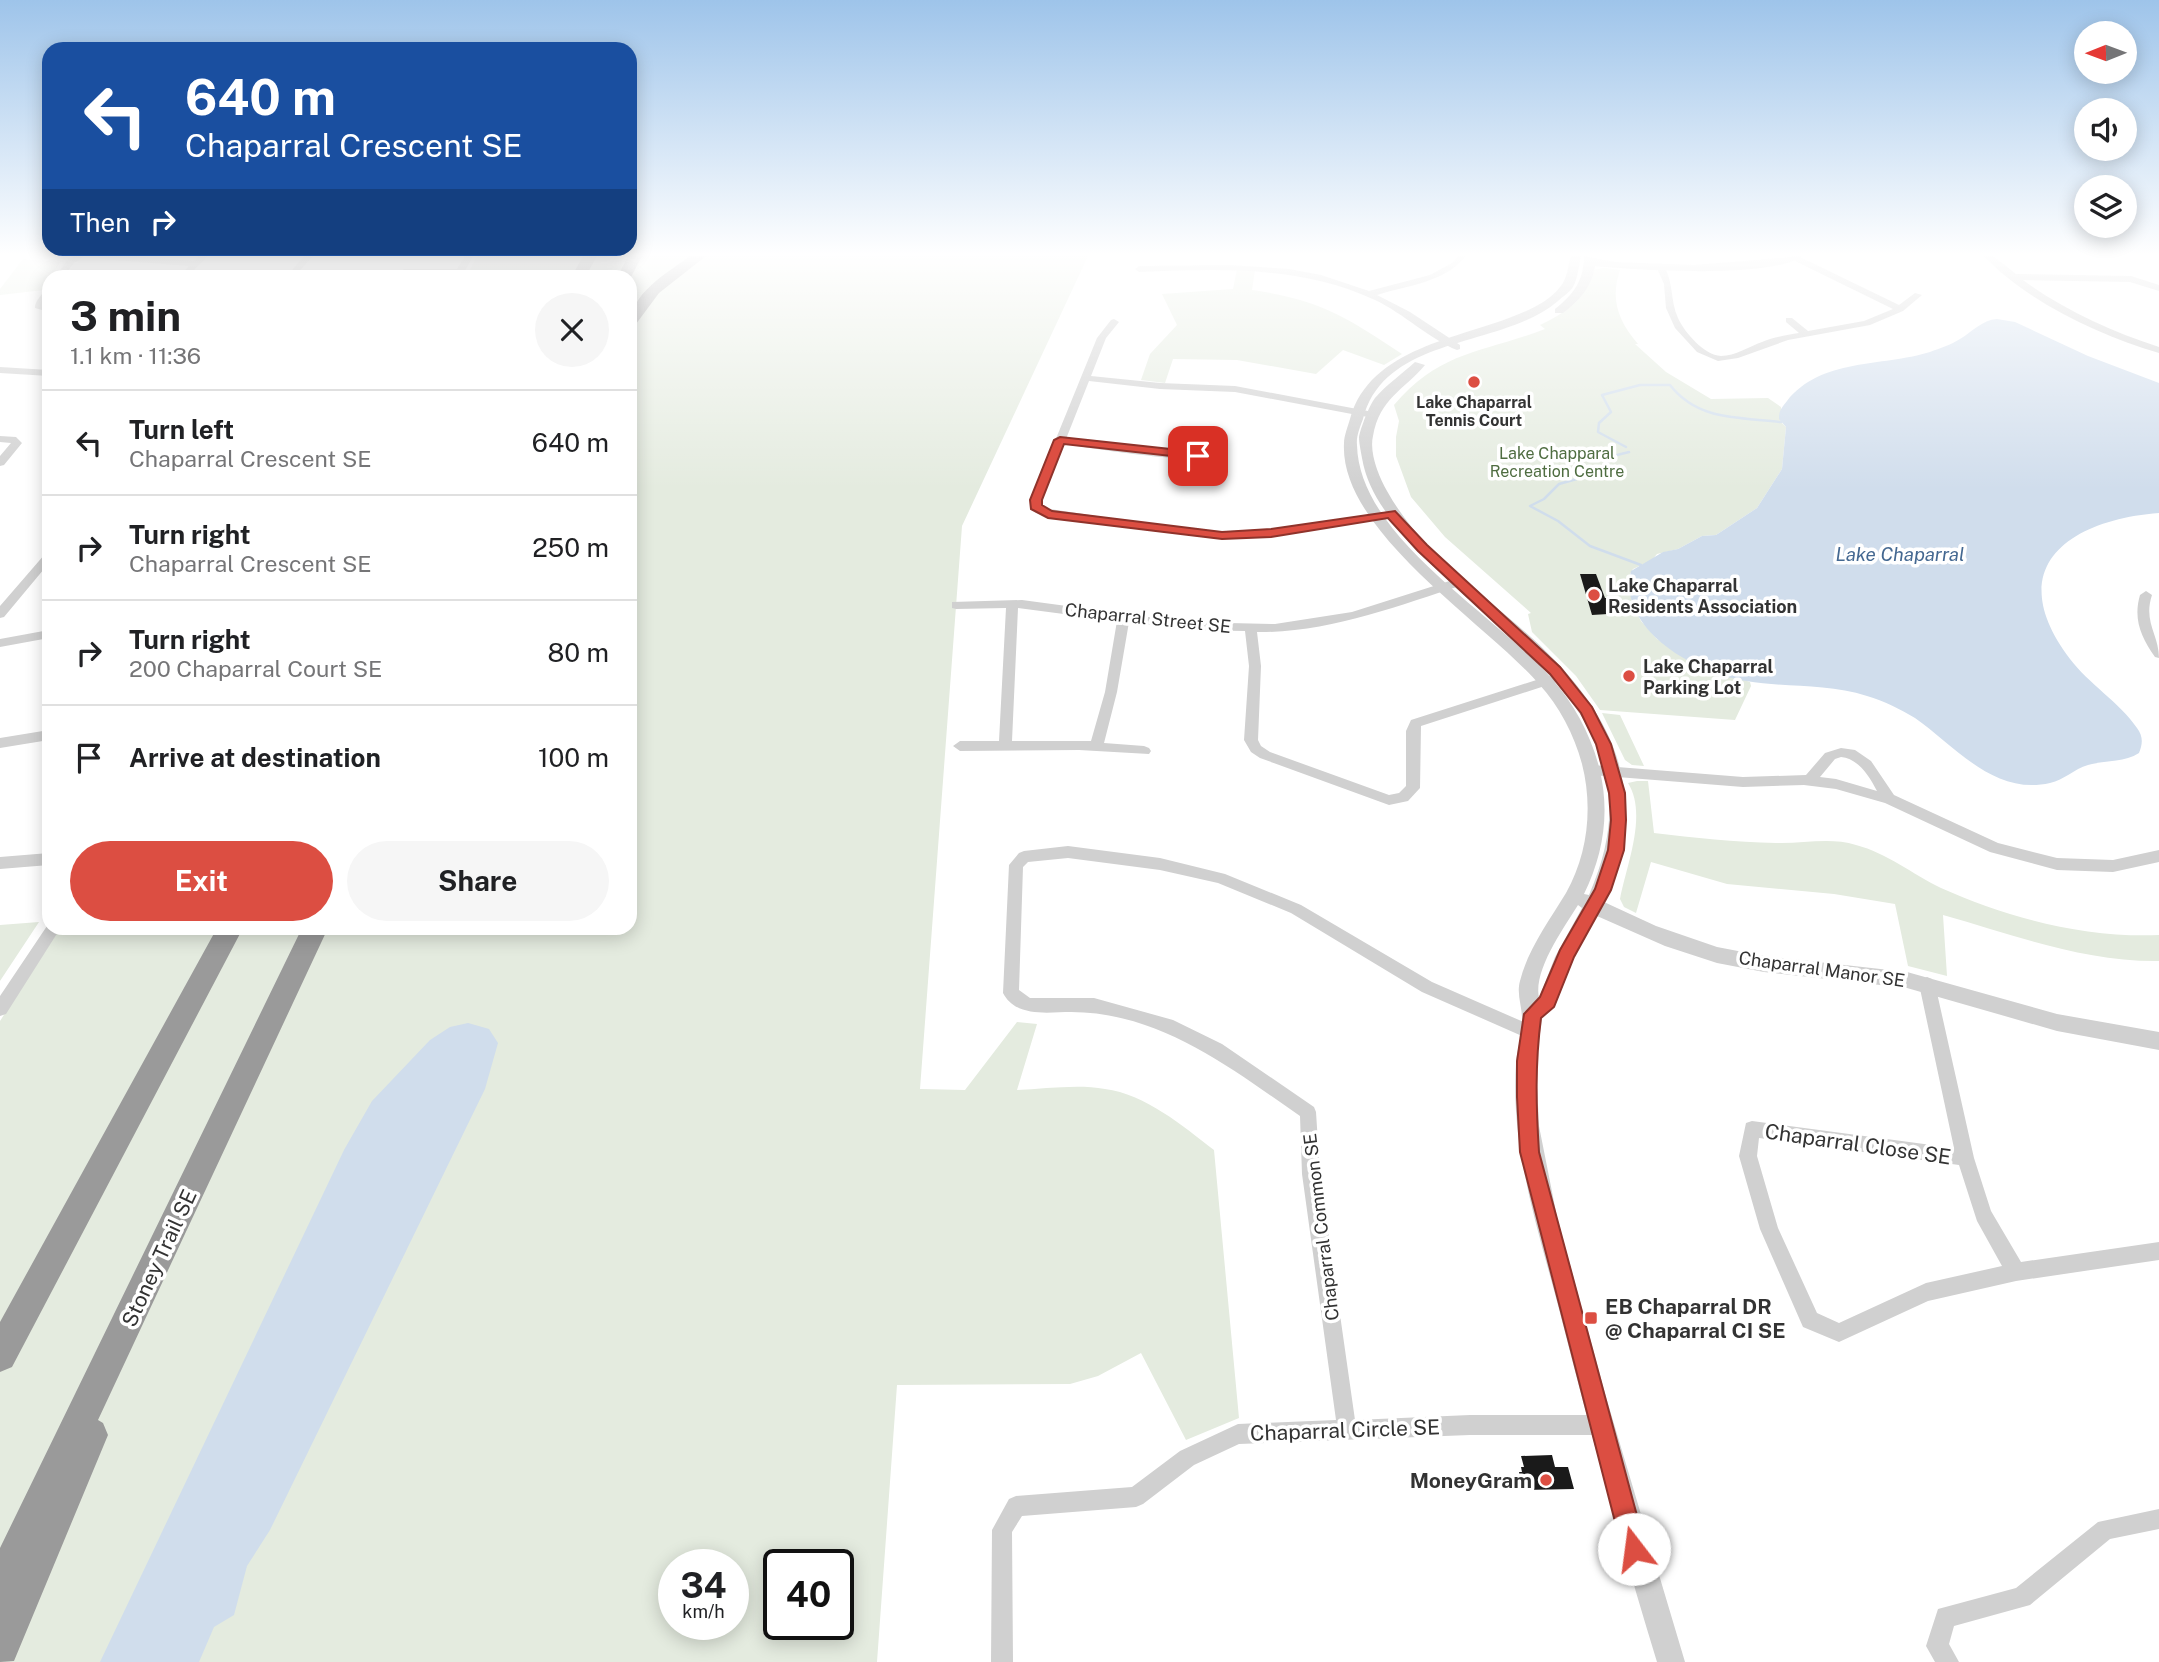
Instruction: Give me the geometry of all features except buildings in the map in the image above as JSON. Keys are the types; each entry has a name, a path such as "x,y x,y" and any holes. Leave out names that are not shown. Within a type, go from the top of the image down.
{"highway":[{"path":"0,1355 226,935"},
{"name":"Stoney Trail SE","path":"0,1588 312,935"},
{"path":"0,1647 108,1393 152,1273"}],"street":[{"path":"1104,334 1035,503 1037,509 1048,514 1234,536 1271,533 1383,515"},
{"path":"1436,334 1452,343"},
{"path":"1365,413 1402,377 1452,343 1496,334"},
{"path":"1686,334 1709,355 1730,359 1765,343 1799,334"},
{"path":"2120,334 2159,350"},
{"path":"0,370 42,373"},
{"path":"1086,378 1160,386 1231,388 1365,413"},
{"path":"1365,413 1368,464 1383,515 1410,536 1545,681 1573,721 1592,770 1596,800 1594,837 1586,869 1574,895 1550,931 1526,994 1531,1023 1526,1061 1530,1152 1634,1549 1671,1662"},
{"path":"0,439 12,439 17,443 0,463"},
{"path":"1060,440 1178,455 1213,456"},
{"path":"0,614 42,564"},
{"path":"1452,584 1561,677 1596,727 1613,771 1618,808 1617,844 1608,878 1566,955 1547,1002 1531,1023"},
{"name":"Chaparral Street SE","path":"956,605 1012,604 1186,626 1299,626 1384,608 1452,584"},
{"path":"2146,595 2143,621 2159,654"},
{"path":"1005,746 1012,604"},
{"path":"1096,746 1111,692 1124,617"},
{"path":"1251,628 1255,666 1251,740 1256,750 1385,799 1403,797 1413,788 1413,731 1416,723 1561,677"},
{"path":"0,642 42,635"},
{"path":"0,743 42,736"},
{"path":"960,746 1096,746 1143,751"},
{"path":"1809,780 1830,756 1848,753 1866,763 1889,799"},
{"path":"1592,770 1743,782 1809,780 1847,786 1889,799 1975,840 2043,861 2086,867 2113,866 2159,856"},
{"name":"Chaparral Common SE","path":"1348,1430 1311,1174 1308,1112 1216,1049 1167,1025 1094,1005 1027,1006 1011,993 1016,865 1024,857 1068,852 1160,864 1220,878 1296,909 1427,987 1531,1023"},
{"path":"0,863 42,860"},
{"name":"Chaparral Manor SE","path":"1574,895 1650,932 1705,951 1763,964 1866,973 1927,984 2062,1023 2112,1035 2159,1041"},
{"path":"0,1009 48,935"},
{"name":"Chaparral Close SE","path":"1927,984 1965,1158 1983,1215 2016,1272 1926,1292 1839,1333 1810,1320 1769,1229 1748,1156 1752,1129 1965,1158"},
{"path":"2016,1272 2159,1251"},
{"name":"Chaparral Circle SE","path":"1002,1662 1002,1530 1016,1506 1136,1497 1187,1458 1238,1434 1470,1425 1600,1425"},
{"path":"1948,1662 1937,1646 1946,1617 2022,1597 2105,1529 2159,1519"}],"green space":[{"path":"637,334 1052,334 962,526 920,1089 965,1090 1017,1022 1037,1024 1017,1090 1083,1087 1120,1092 1163,1112 1214,1150 1239,1418 1186,1440 1141,1353 1098,1376 1070,1384 897,1385 877,1662 0,1662 0,1021 55,935 637,935"},
{"path":"1169,334 1371,334 1402,354 1384,365 1343,350 1316,374 1237,360 1173,359 1165,383 1141,380 1150,354"},
{"name":"Lake Chapparal Recreation Centre","path":"1532,334 1630,334 1638,344 1635,344 1666,372 1711,399 1768,398 1781,407 1781,422 1786,427 1782,469 1757,508 1716,535 1702,536 1678,549 1657,554 1652,560 1633,569 1630,574 1632,604 1641,621 1657,639 1705,668 1750,682 1751,686 1735,720 1600,710 1576,676 1532,632 1528,614 1531,613 1445,537 1411,497 1396,456 1399,421 1394,405 1411,387 1446,363"},
{"path":"1602,713 1620,715 1644,766 1632,765 1625,760"},
{"path":"1648,781 1654,833 1745,842 1826,841 1856,845 1889,858 1941,888 2020,917 2103,933 2159,935 2159,961 2076,952 1943,915 1947,976 1908,966 1895,904 1834,894 1727,884 1651,862 1636,913 1624,907 1620,899 1636,825 1634,796 1628,783"},
{"path":"39,922 0,981 0,925"}],"water":[{"name":"Lake Chaparral","path":"1968,334 2040,334 2088,356 2159,383 2159,513 2097,526 2073,538 2054,554 2044,575 2042,599 2050,627 2070,659 2137,728 2142,740 2139,753 2127,758 2088,765 2055,782 2030,785 1993,776 1976,766 1915,718 1873,698 1837,689 1746,681 1705,669 1665,646 1648,630 1636,612 1630,592 1631,571 1663,552 1678,549 1702,536 1716,535 1757,508 1782,469 1786,427 1779,419 1780,411 1801,387 1834,371 1911,357 1957,341"},
{"path":"468,1023 489,1029 498,1043 485,1089 270,1530 247,1566 234,1615 214,1627 199,1662 100,1662 344,1150 372,1101 430,1040 450,1027"}],"waterway":[{"path":"1626,447 1598,432 1599,423 1611,412 1602,395 1640,385 1670,385 1693,405 1720,415 1781,422"},
{"path":"1629,452 1609,457 1605,471 1559,484 1544,499 1530,506 1558,521 1590,546 1641,565"}],"place":[{"name":"Lake Chaparral Tennis Court","path":"1474,382"},
{"name":"Lake Chaparral Residents Association","path":"1594,595"},
{"name":"Lake Chaparral Parking Lot","path":"1629,676"},
{"name":"EB Chaparral DR @ Chaparral CI SE","path":"1591,1318"},
{"name":"MoneyGram","path":"1546,1480"}],"route":[{"path":"1198,456 1060,440 1035,503 1037,509 1048,514 1222,536 1271,533 1391,514 1422,548 1555,670 1587,711 1604,744 1617,793 1619,820 1616,850 1603,890 1566,955 1547,1002 1533,1014 1526,1061 1526,1097 1530,1152 1634,1549"}]}
